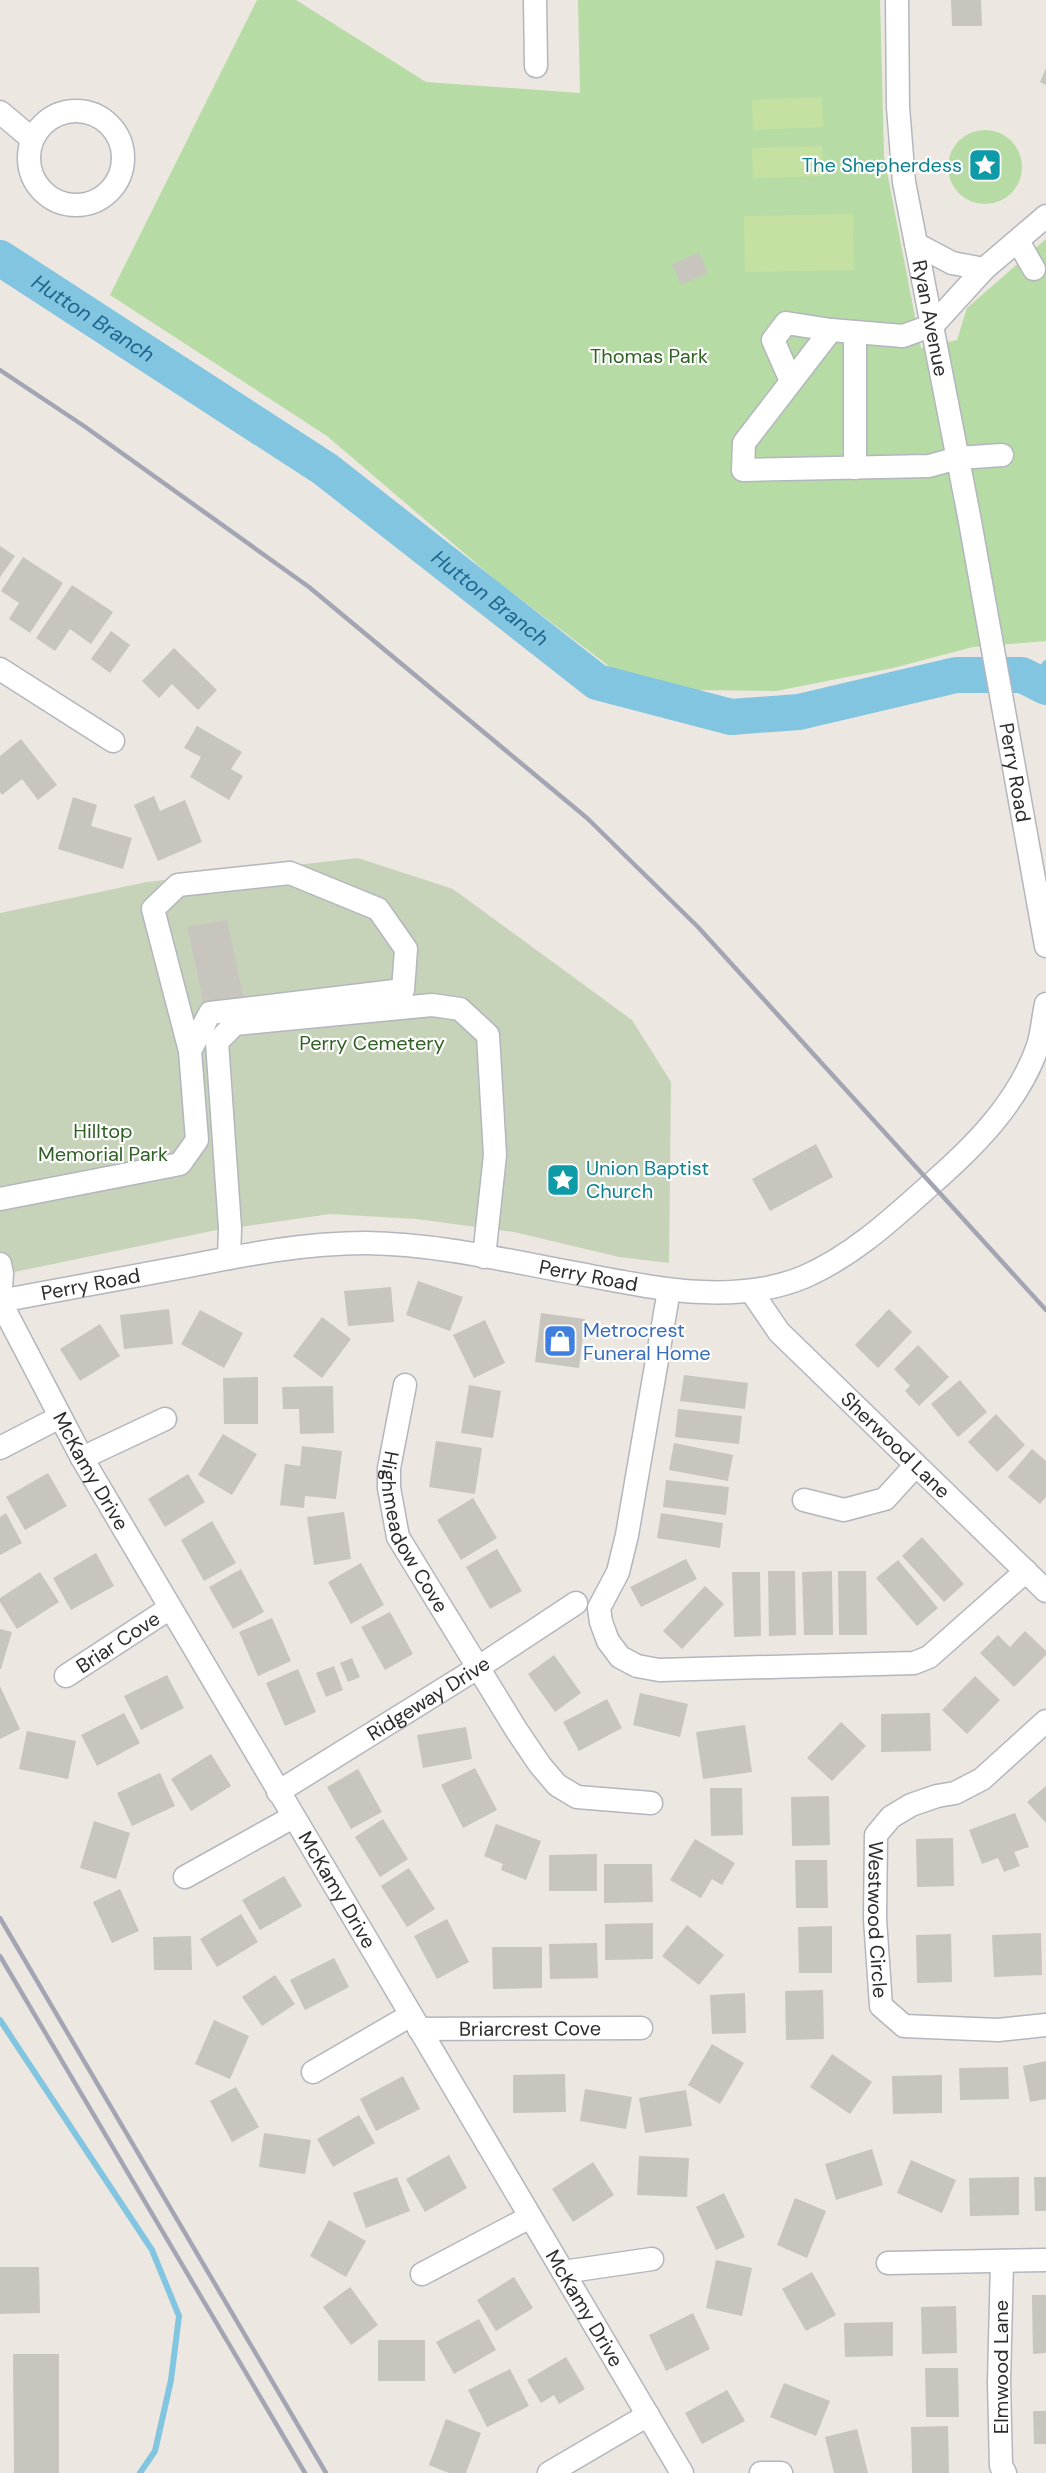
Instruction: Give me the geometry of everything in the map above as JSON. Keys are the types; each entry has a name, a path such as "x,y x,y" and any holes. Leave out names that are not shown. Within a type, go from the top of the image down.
{"street":[{"path":"535,0 536,66"},
{"name":"Ryan Avenue","path":"897,0 899,144 908,205 958,458 988,633"},
{"path":"77,110 95,114 111,125 121,140 124,159 120,177 110,193 94,203 75,206 57,202 42,192 32,176 28,158 32,139 43,124 58,113 77,110"},
{"path":"0,112 32,139"},
{"path":"792,381 773,340 786,322 831,330 903,336 933,325 984,269 1046,216"},
{"path":"1018,241 1034,268"},
{"path":"916,244 951,263 984,269"},
{"path":"831,330 744,443 743,470 929,466 958,458 1002,455"},
{"path":"855,332 855,468"},
{"name":"Perry Road","path":"988,633 1046,946"},
{"path":"3,676 113,741"},
{"path":"0,1199 180,1164 197,1140 190,1051 153,909 178,885 290,873 378,909 406,949 403,990 210,1013 190,1051"},
{"name":"Perry Road","path":"0,1301 288,1247 363,1243 430,1247 669,1290 751,1291 803,1277 844,1256 869,1239 963,1157 995,1123 1017,1088 1038,1045 1046,1004"},
{"path":"230,1258 230,1228 217,1042 235,1024 432,1005 460,1009 488,1035 495,1155 484,1257"},
{"path":"0,1264 2,1274 0,1301"},
{"path":"669,1290 627,1535 618,1572 599,1608 608,1641 620,1657 637,1666 659,1670 914,1662 929,1657 1026,1571"},
{"name":"Sherwood Lane","path":"751,1291 779,1332 1046,1591"},
{"name":"McKamy Drive","path":"0,1301 82,1458 682,2473"},
{"name":"Highmeadow Cove","path":"405,1385 389,1468 398,1537 517,1731 540,1766 557,1785 577,1797 651,1803"},
{"path":"0,1448 60,1417"},
{"path":"82,1458 165,1419"},
{"path":"804,1500 844,1510 885,1499 915,1466"},
{"name":"Ridgeway Drive","path":"278,1792 479,1667 576,1603"},
{"name":"Briar Cove","path":"66,1676 170,1608"},
{"name":"Westwood Circle","path":"1046,1721 982,1779 955,1793 937,1796 911,1805 891,1817 876,1835 875,1919 881,2006 904,2026 998,2030 1046,2025"},
{"path":"185,1878 293,1816"},
{"path":"313,2072 415,2022"},
{"name":"Briarcrest Cove","path":"415,2022 641,2028"},
{"path":"422,2274 530,2217"},
{"path":"563,2272 652,2259"},
{"path":"888,2263 1046,2260"},
{"name":"Elmwood Lane","path":"1002,2261 999,2392 1001,2466 1005,2473"},
{"path":"549,2473 648,2415"},
{"path":"761,2473 781,2473"}],"green space":[{"name":"Thomas Park","path":"257,0 296,0 426,82 580,93 578,0 880,0 884,156 921,348 957,340 967,308 1046,239 1046,641 973,647 893,668 776,691 689,690 614,670 498,582 327,436 110,295"},
{"path":"822,97 823,127 753,130 752,100"},
{"path":"985,130 1006,136 1016,146 1022,167 1016,188 1006,198 985,204 964,198 954,188 948,167 954,146 964,136"},
{"path":"822,146 823,176 753,178 752,148"},
{"path":"853,214 854,270 745,272 744,216"},
{"name":"Perry Cemetery","path":"358,858 453,889 632,1020 671,1082 669,1263 619,1257 514,1232 416,1219 330,1214 212,1231 0,1275 0,913 147,882"}],"building":[{"path":"951,0 981,0 982,26 952,26"},
{"path":"1046,68 1046,85 1040,82"},
{"path":"699,252 708,273 681,285 672,264"},
{"path":"0,546 15,556 0,577"},
{"path":"23,557 63,583 30,633 9,619 19,603 1,591"},
{"path":"72,585 113,612 91,644 70,629 55,651 36,638"},
{"path":"111,631 130,645 110,673 91,659"},
{"path":"174,648 217,690 198,710 172,684 159,698 142,681"},
{"path":"197,726 242,752 231,769 243,776 229,800 190,777 201,757 184,748"},
{"path":"21,739 57,785 38,800 22,779 2,795 0,792 0,756"},
{"path":"154,796 160,811 185,800 202,842 158,861 134,805"},
{"path":"73,797 97,805 91,826 132,838 123,869 58,849"},
{"path":"227,920 244,1000 205,1009 187,927"},
{"path":"816,1144 833,1177 770,1211 752,1179"},
{"path":"418,1281 463,1297 450,1331 406,1315"},
{"path":"391,1287 394,1322 348,1326 344,1291"},
{"path":"169,1309 173,1344 124,1349 120,1315"},
{"path":"889,1309 912,1332 878,1368 855,1345"},
{"path":"200,1310 243,1333 224,1368 181,1344"},
{"name":"Metrocrest Funeral Home","path":"541,1313 585,1319 579,1368 535,1362"},
{"path":"322,1317 351,1339 322,1378 293,1356"},
{"path":"485,1320 505,1363 474,1378 453,1335"},
{"path":"100,1324 120,1356 80,1381 60,1349"},
{"path":"918,1345 949,1377 919,1406 905,1391 910,1386 894,1369"},
{"path":"684,1375 748,1383 745,1409 680,1401"},
{"path":"258,1377 258,1424 224,1424 223,1378"},
{"path":"960,1380 987,1412 958,1437 931,1404"},
{"path":"469,1385 501,1391 493,1438 461,1433"},
{"path":"333,1386 334,1433 300,1434 299,1409 283,1409 282,1387"},
{"path":"678,1409 742,1416 739,1444 675,1437"},
{"path":"996,1414 1025,1445 997,1472 968,1442"},
{"path":"223,1434 257,1454 232,1495 198,1475"},
{"path":"436,1441 482,1448 475,1494 429,1487"},
{"path":"674,1443 733,1455 728,1481 669,1470"},
{"path":"302,1446 342,1451 336,1499 305,1496 304,1508 280,1505 285,1464 300,1466"},
{"path":"1032,1449 1046,1461 1046,1497 1040,1504 1008,1477"},
{"path":"48,1473 67,1506 25,1530 6,1497"},
{"path":"188,1474 205,1502 165,1527 148,1499"},
{"path":"666,1480 729,1487 726,1515 663,1507"},
{"path":"473,1498 497,1538 461,1560 437,1520"},
{"path":"344,1512 351,1559 314,1565 307,1517"},
{"path":"6,1513 22,1543 0,1555 0,1517"},
{"path":"661,1513 723,1523 720,1548 657,1538"},
{"path":"212,1521 236,1563 204,1581 181,1540"},
{"path":"922,1537 964,1584 944,1602 902,1556"},
{"path":"497,1549 522,1591 490,1609 466,1567"},
{"path":"96,1553 114,1586 71,1610 53,1578"},
{"path":"686,1559 697,1579 641,1607 630,1587"},
{"path":"898,1560 938,1608 917,1626 876,1578"},
{"path":"361,1563 384,1605 351,1624 328,1582"},
{"path":"241,1569 264,1612 233,1629 209,1587"},
{"path":"768,1571 795,1571 796,1635 769,1636"},
{"path":"832,1571 833,1635 804,1635 802,1572"},
{"path":"838,1571 866,1571 867,1635 839,1635"},
{"path":"40,1572 59,1602 17,1629 0,1602 0,1598"},
{"path":"732,1572 760,1572 761,1636 734,1637"},
{"path":"705,1586 724,1604 682,1649 663,1631"},
{"path":"390,1612 413,1654 385,1670 361,1627"},
{"path":"272,1618 291,1661 258,1676 239,1632"},
{"path":"0,1629 12,1632 1,1669 0,1669"},
{"path":"1025,1631 1046,1651 1046,1655 1014,1687 980,1653 998,1635 1010,1647"},
{"path":"554,1655 581,1693 555,1712 528,1674"},
{"path":"352,1658 360,1677 348,1682 340,1663"},
{"path":"334,1666 343,1690 326,1697 316,1673"},
{"path":"298,1669 316,1712 285,1726 266,1683"},
{"path":"167,1675 184,1708 141,1730 124,1696"},
{"path":"975,1676 1000,1700 967,1734 942,1710"},
{"path":"0,1686 20,1729 0,1739"},
{"path":"640,1693 688,1704 680,1737 633,1725"},
{"path":"607,1699 622,1728 579,1751 563,1722"},
{"path":"124,1713 140,1743 97,1766 81,1735"},
{"path":"930,1713 931,1751 881,1752 881,1714"},
{"path":"841,1722 866,1746 832,1781 807,1758"},
{"path":"745,1725 752,1772 703,1779 696,1732"},
{"path":"466,1727 472,1759 423,1768 417,1735"},
{"path":"27,1731 76,1741 68,1779 19,1769"},
{"path":"211,1754 231,1786 191,1811 171,1779"},
{"path":"475,1768 497,1810 463,1828 441,1785"},
{"path":"358,1769 382,1812 351,1829 327,1787"},
{"path":"160,1773 175,1806 132,1826 117,1793"},
{"path":"1046,1786 1046,1823 1027,1802"},
{"path":"710,1788 742,1788 743,1835 711,1836"},
{"path":"829,1796 830,1845 792,1846 791,1797"},
{"path":"1015,1813 1029,1847 1014,1852 1020,1866 1004,1872 998,1858 982,1864 969,1830"},
{"path":"383,1819 408,1859 380,1877 355,1837"},
{"path":"94,1821 130,1833 116,1879 80,1868"},
{"path":"496,1824 541,1841 526,1880 501,1870 503,1864 484,1856"},
{"path":"953,1838 954,1886 917,1887 916,1839"},
{"path":"695,1839 735,1863 722,1885 712,1879 701,1898 670,1880"},
{"path":"597,1854 597,1891 549,1891 549,1855"},
{"path":"795,1860 827,1860 828,1908 796,1908"},
{"path":"604,1864 652,1864 653,1902 604,1903"},
{"path":"409,1868 435,1909 407,1927 381,1886"},
{"path":"284,1876 302,1906 260,1930 242,1900"},
{"path":"120,1889 139,1931 112,1943 93,1902"},
{"path":"241,1914 258,1942 217,1967 200,1939"},
{"path":"447,1919 469,1962 437,1979 414,1936"},
{"path":"653,1923 653,1959 605,1960 605,1924"},
{"path":"687,1925 724,1955 699,1985 662,1956"},
{"path":"832,1926 832,1973 799,1973 798,1927"},
{"path":"1041,1933 1042,1975 994,1977 992,1935"},
{"path":"951,1934 952,1982 917,1983 916,1935"},
{"path":"191,1936 192,1970 154,1970 153,1937"},
{"path":"597,1943 598,1978 550,1979 549,1944"},
{"path":"492,1947 542,1947 542,1988 493,1989"},
{"path":"334,1958 349,1987 305,2010 290,1980"},
{"path":"275,1975 295,2004 262,2026 242,1997"},
{"path":"823,1990 824,2039 786,2040 785,1991"},
{"path":"745,1993 746,2033 712,2034 710,1995"},
{"path":"214,2020 249,2036 230,2079 195,2064"},
{"path":"712,2044 744,2063 720,2104 688,2085"},
{"path":"832,2054 872,2082 850,2114 810,2087"},
{"path":"1046,2061 1046,2099 1030,2102 1023,2066"},
{"path":"1008,2067 1009,2099 960,2100 959,2068"},
{"path":"565,2074 566,2112 513,2113 513,2075"},
{"path":"942,2075 942,2113 893,2114 892,2076"},
{"path":"403,2076 420,2109 376,2131 360,2099"},
{"path":"236,2087 259,2127 232,2142 210,2101"},
{"path":"585,2089 632,2097 626,2129 580,2121"},
{"path":"686,2090 692,2126 645,2133 639,2098"},
{"path":"359,2115 375,2143 333,2167 317,2139"},
{"path":"264,2133 311,2140 305,2174 259,2167"},
{"path":"872,2149 883,2185 836,2200 825,2164"},
{"path":"449,2155 467,2188 425,2212 406,2179"},
{"path":"639,2156 689,2158 687,2197 637,2195"},
{"path":"911,2160 956,2180 942,2213 897,2193"},
{"path":"593,2162 614,2195 573,2222 552,2189"},
{"path":"397,2177 410,2211 366,2228 353,2193"},
{"path":"1019,2177 1019,2215 970,2216 969,2178"},
{"path":"1034,2177 1046,2177 1046,2211 1035,2211"},
{"path":"724,2193 745,2237 716,2250 696,2207"},
{"path":"795,2198 826,2211 807,2258 777,2245"},
{"path":"329,2220 366,2241 346,2277 310,2256"},
{"path":"716,2260 752,2268 742,2316 706,2308"},
{"path":"0,2267 39,2267 40,2313 0,2314"},
{"path":"812,2272 836,2315 806,2331 782,2289"},
{"path":"514,2277 533,2308 496,2331 477,2300"},
{"path":"350,2287 378,2325 351,2345 323,2307"},
{"path":"1032,2295 1046,2295 1046,2353 1033,2354"},
{"path":"956,2306 957,2353 922,2354 921,2307"},
{"path":"693,2313 710,2349 666,2371 649,2335"},
{"path":"479,2319 496,2350 454,2374 436,2342"},
{"path":"893,2322 893,2356 845,2357 844,2323"},
{"path":"378,2340 425,2340 425,2381 378,2381"},
{"path":"13,2354 59,2354 59,2473 14,2473"},
{"path":"566,2357 585,2389 559,2404 554,2395 541,2403 527,2380"},
{"path":"925,2368 958,2368 959,2417 926,2417"},
{"path":"510,2369 529,2406 487,2427 468,2390"},
{"path":"784,2383 830,2401 816,2436 770,2417"},
{"path":"727,2390 745,2421 702,2444 685,2413"},
{"path":"1033,2411 1046,2411 1046,2444 1034,2444"},
{"path":"446,2419 481,2433 466,2473 449,2473 429,2465"},
{"path":"948,2426 949,2473 912,2473 911,2427"},
{"path":"857,2429 868,2473 834,2473 825,2437"}],"waterway":[{"name":"Hutton Branch","path":"0,258 325,469 597,682 731,717 799,712 956,675 1022,675 1046,687"},
{"path":"1032,680 1046,663"},
{"path":"0,2020 152,2250 179,2316 171,2380 155,2451 140,2473"}],"railway":[{"path":"0,370 84,426 309,587 587,818 698,927 1046,1310"},
{"path":"0,1918 326,2473"},
{"path":"0,1956 305,2473"}],"place":[{"name":"The Shepherdess","path":"985,165"},
{"name":"Union Baptist Church","path":"563,1180"},
{"name":"Metrocrest Funeral Home","path":"560,1341"}],"park label":[{"name":"Hilltop Memorial Park","path":"103,1142"}]}
